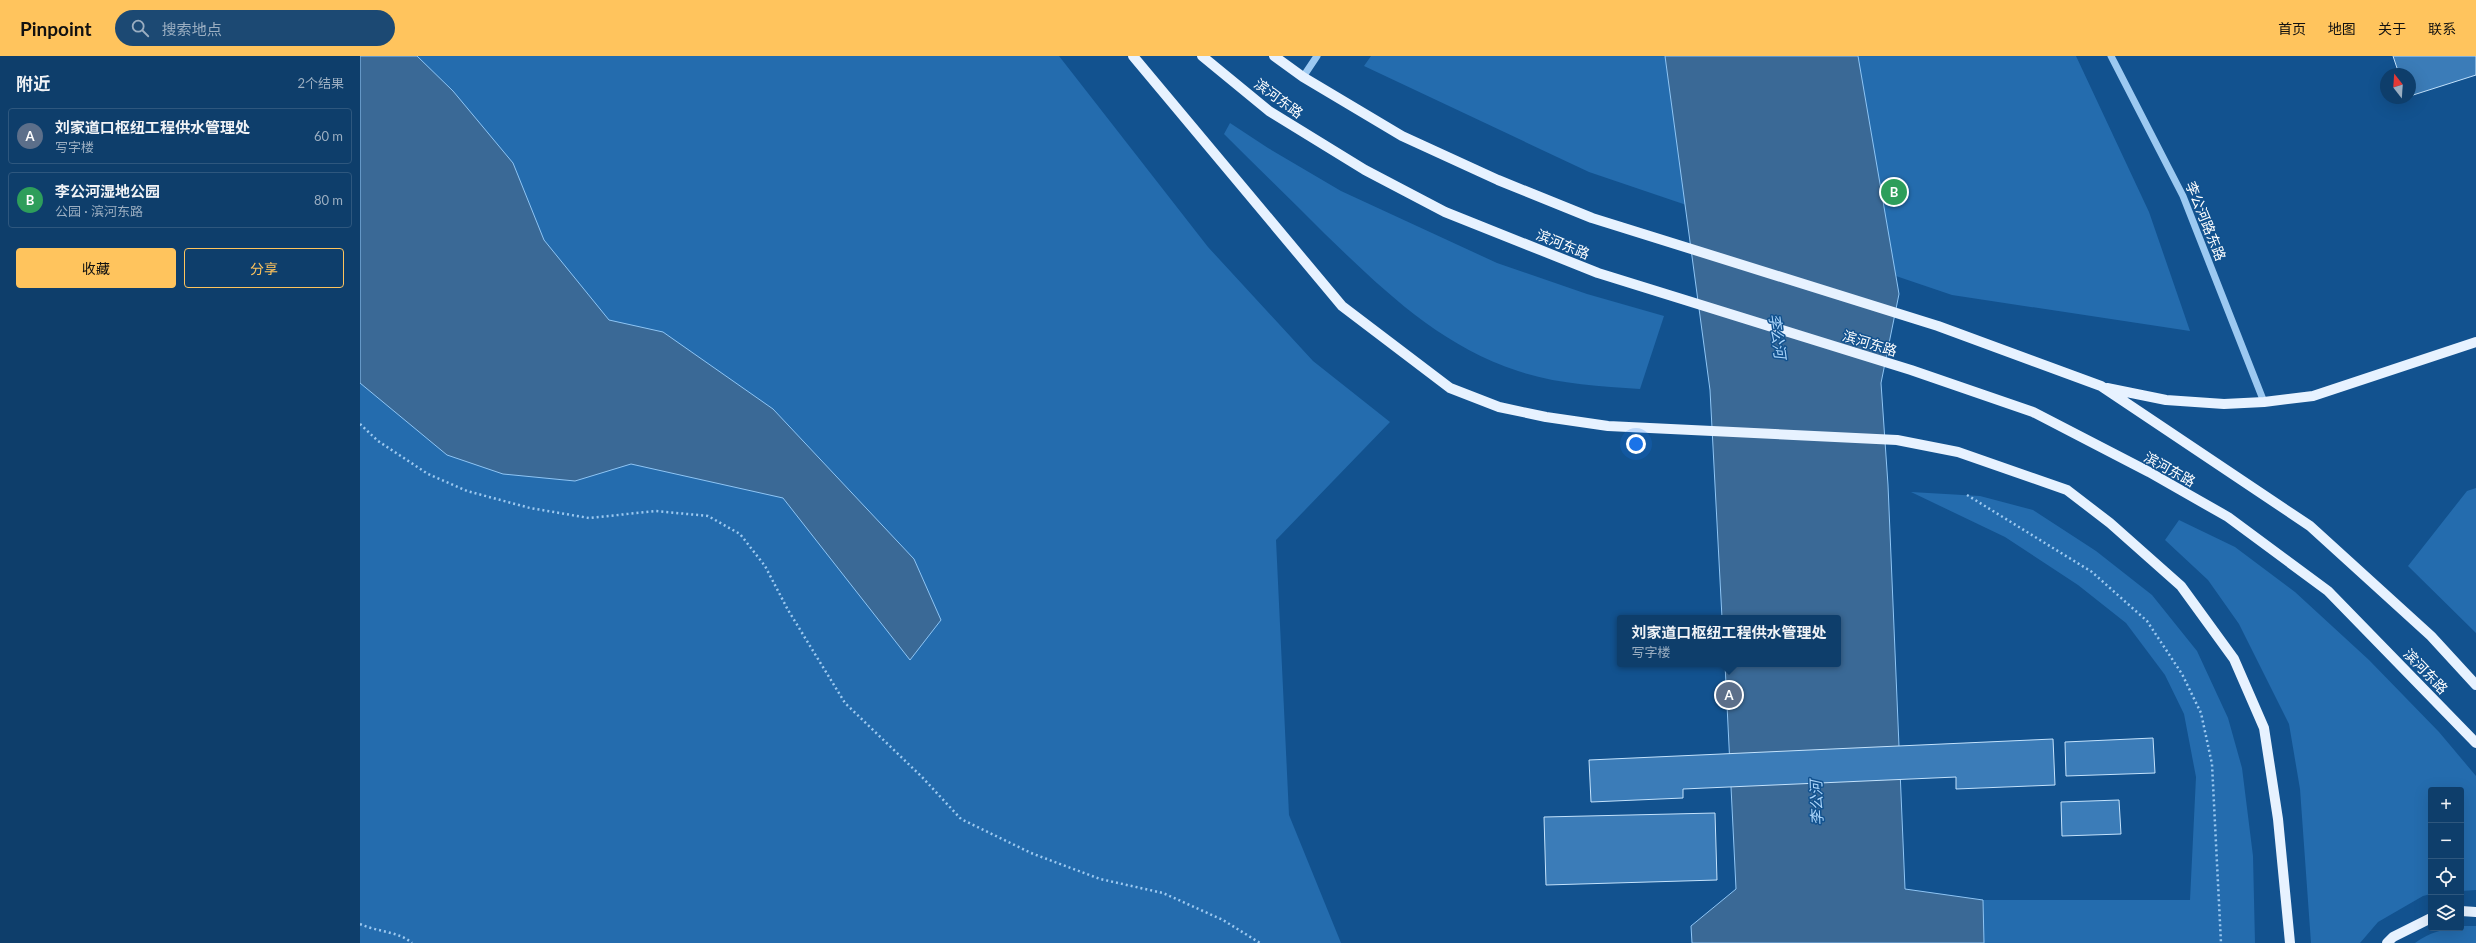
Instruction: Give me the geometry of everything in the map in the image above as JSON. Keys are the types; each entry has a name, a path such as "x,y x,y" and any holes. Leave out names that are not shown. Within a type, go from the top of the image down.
{"main road":[{"path":"1133,56 1342,306 1450,388 1499,407 1546,417 1608,426 1897,440 1958,452 2066,490 2110,523 2181,586 2234,659 2264,728 2278,819 2290,943"},
{"name":"滨河东路","path":"1202,56 1269,111 1365,170 1445,212 1598,273 1911,370 2033,412 2228,517 2328,591 2476,743"},
{"name":"滨河东路","path":"1274,56 1303,77 1402,136 1498,180 1592,218 1938,326 2102,386 2310,526 2431,636 2476,685"},
{"path":"2102,386 2166,400 2224,404 2264,402 2313,396 2476,342"},
{"path":"2464,911 2476,912"},
{"path":"2387,943 2393,936 2428,919"}],"street":[{"path":"1303,77 1317,56"},
{"name":"李公河路东路","path":"2111,56 2183,196 2264,402"}],"path":[{"path":"360,424 378,441 428,474 467,491 530,508 589,518 656,511 708,516 740,534 765,566 788,610 845,703 922,777 961,819 1031,853 1100,879 1163,893 1223,920 1260,943"},
{"path":"1967,495 2092,572 2147,621 2182,674 2201,713 2212,764 2221,943"},
{"path":"360,924 372,930 404,936 412,943"}],"shaded area":[{"path":"360,56 1059,56 1208,247 1313,361 1390,422 1276,540 1289,815 1341,943 360,943"},
{"path":"1371,56 2076,56 2149,212 2190,331 1952,295 1589,172 1364,66"},
{"path":"1230,123 1268,148 1341,191 1497,263 1587,294 1664,316 1640,389 1563,382 1518,371 1489,360 1438,331 1414,314 1369,275 1325,234 1224,134"},
{"path":"2476,488 2476,633 2408,566 2467,491"},
{"path":"1911,492 1980,496 2033,510 2096,551 2152,595 2197,651 2228,718 2242,768 2253,856 2255,943 1984,943 1983,900 2190,900 2196,777 2184,714 2165,675 2126,623 2078,585 2005,537"},
{"path":"2179,520 2235,547 2295,592 2369,660 2439,732 2476,776 2476,890 2464,891 2464,787 2428,787 2428,895 2423,896 2378,922 2360,943 2311,943 2300,789 2289,724 2239,624 2208,580 2165,540"},
{"path":"2464,926 2476,926 2476,943 2415,943 2440,931 2464,931"}],"water":[{"path":"360,56 417,56 453,91 513,163 544,240 609,320 663,332 773,409 914,559 941,620 910,660 783,498 631,464 575,481 503,474 447,455 360,383"},
{"name":"李公河","path":"1665,56 1858,56 1899,294 1881,383 1888,485 1905,889 1983,900 1984,943 1692,943 1691,926 1736,889 1725,667 1841,667 1841,615 1722,615 1710,390"}],"building":[{"path":"2393,56 2476,56 2476,75 2416,94 2416,68 2397,68"},
{"path":"2153,738 2155,773 2066,776 2065,742"},
{"path":"2053,739 2055,785 1956,789 1956,777 1683,789 1683,798 1591,802 1589,760"},
{"path":"2119,800 2121,834 2062,836 2061,802"},
{"path":"1715,813 1717,880 1546,885 1544,817"}],"place":[{"name":"李公河湿地公园","path":"1894,192"},
{"name":"刘家道口枢纽工程供水管理处","path":"1729,695"}]}
